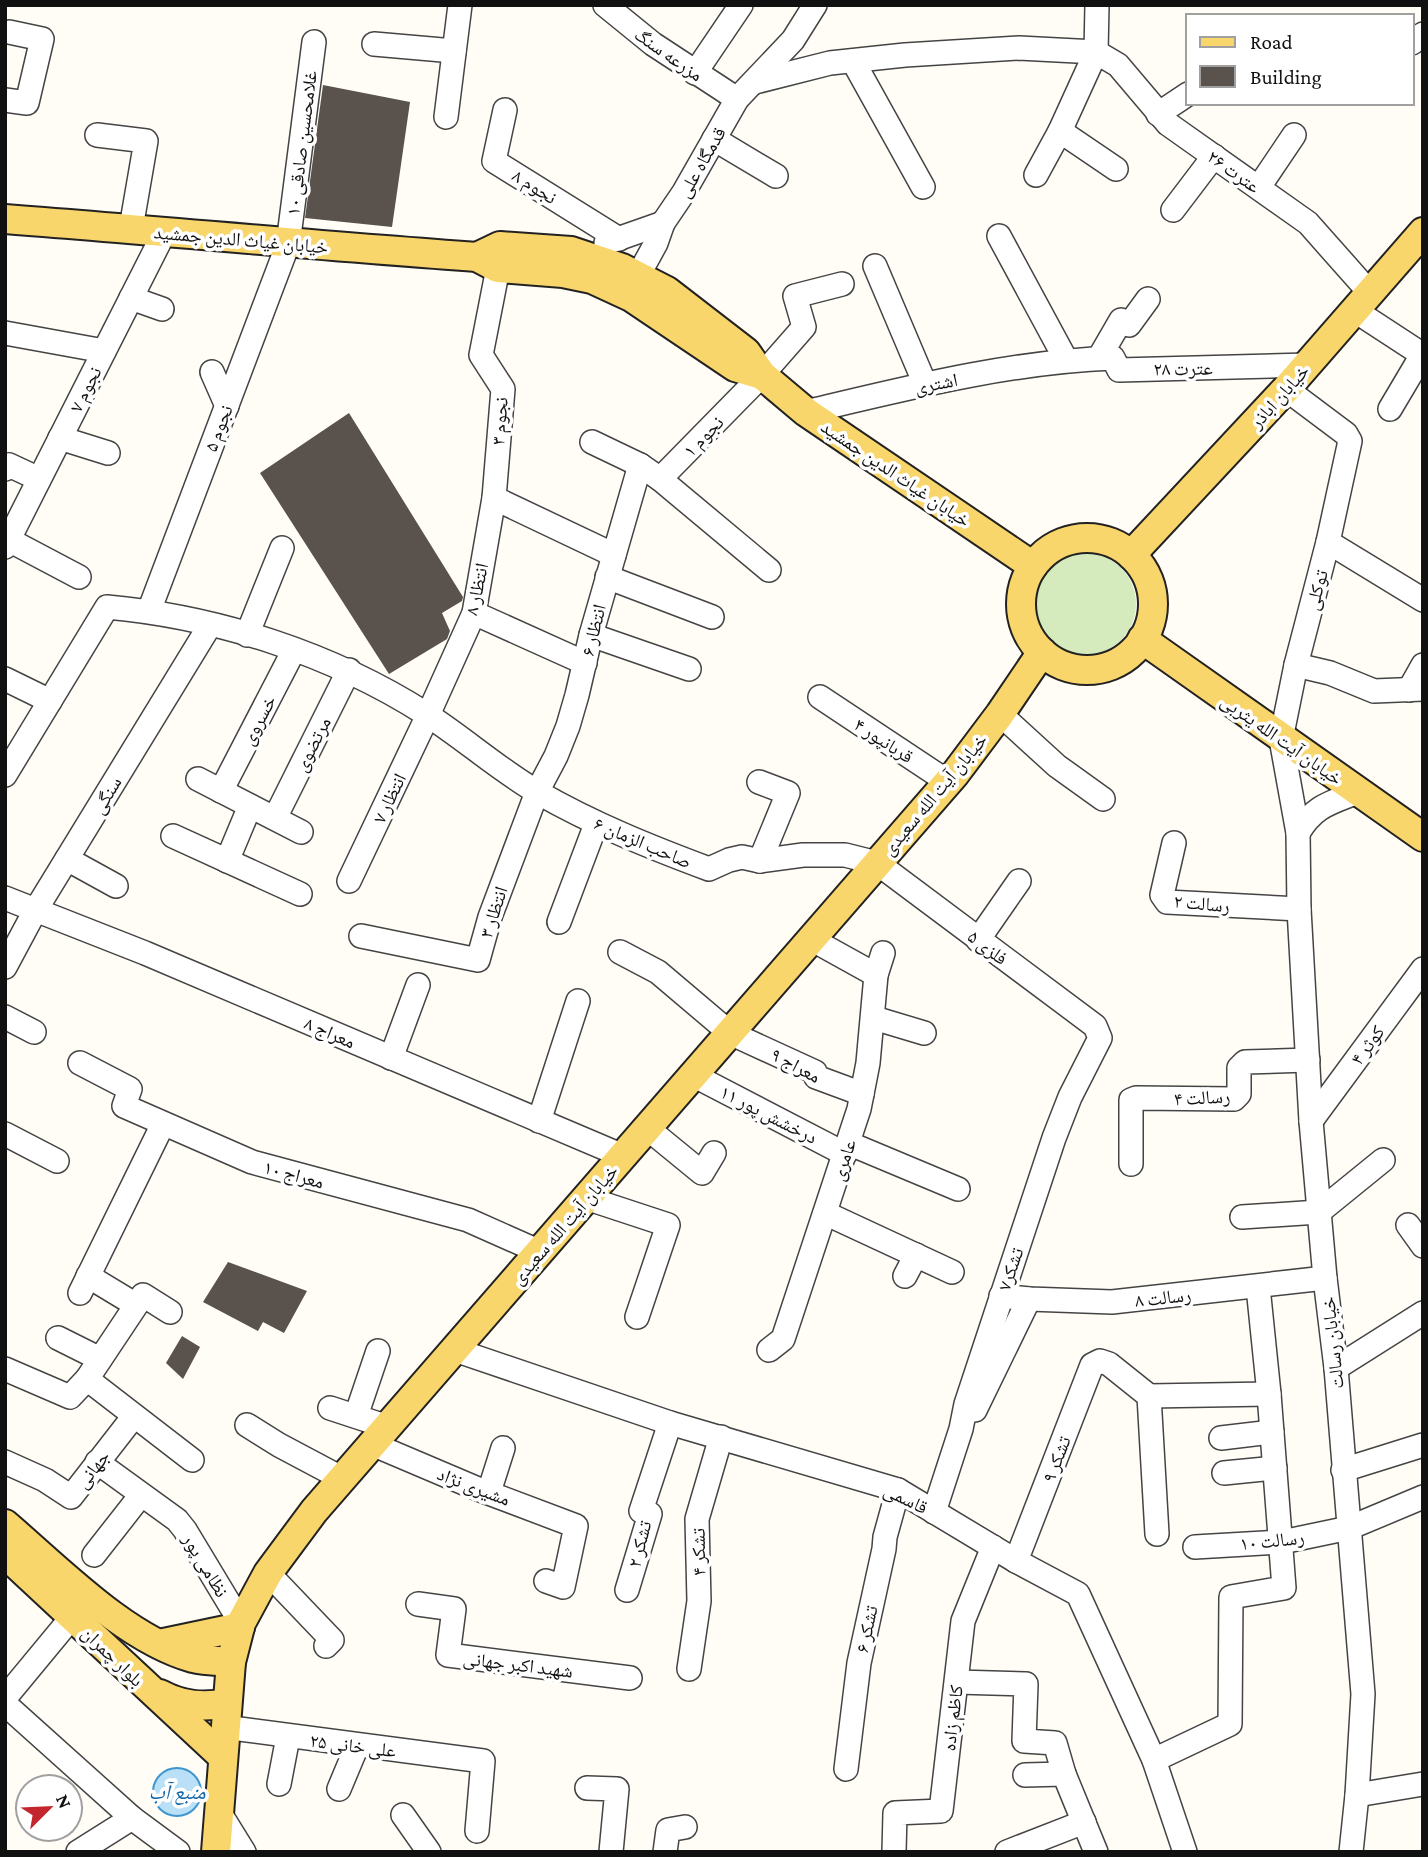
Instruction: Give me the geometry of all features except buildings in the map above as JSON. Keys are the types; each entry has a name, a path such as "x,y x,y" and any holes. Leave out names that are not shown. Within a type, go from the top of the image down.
{"main road":[{"name":"خیابان غیاث الدین جمشید","path":"5,219 165,231 487,262 667,290 746,352 762,375 807,412 1032,566"},
{"name":"خیابان اباذر","path":"1131,555 1286,389 1423,232"},
{"name":"خیابان غیاث الدین جمشید","path":"487,262 500,246 571,251 626,282"},
{"path":"1079,538 1098,539 1116,545 1131,555 1146,578 1153,604 1150,622 1142,639 1130,654 1114,664 1095,669 1076,669 1058,663 1042,652 1030,637 1022,611 1024,583 1032,566 1045,552 1061,542 1079,538"},
{"name":"خیابان آیت الله یثربی","path":"1142,639 1423,837"},
{"name":"خیابان آیت الله سعیدی","path":"216,1852 231,1662 241,1625 268,1573 314,1511 948,782 1000,714 1042,652"},
{"name":"بلوار چمران","path":"5,1524 104,1609 156,1642 196,1659 231,1662"},
{"name":"بلوار چمران","path":"5,1554 222,1756"},
{"path":"226,1715 176,1703 135,1677 139,1670 150,1663 156,1642 241,1625"}],"street":[{"path":"446,117 460,5"},
{"name":"مزرعه سنگ","path":"605,5 653,44 737,99"},
{"path":"695,73 741,5"},
{"name":"قدمگاه علی","path":"626,282 656,243 663,223 684,192 737,99 793,40 815,5"},
{"path":"1036,175 1060,131 1096,52 1097,5"},
{"path":"5,100 27,103 42,39 9,32"},
{"name":"غلامحسین صادقی ۱۰","path":"288,244 314,42"},
{"path":"374,44 454,51"},
{"path":"755,82 830,63 987,49 1096,52"},
{"name":"عترت ۲۶","path":"1096,52 1118,65 1158,114 1177,131 1308,223 1362,301 1422,355"},
{"path":"853,61 923,187"},
{"path":"1158,114 1186,94"},
{"name":"نجوم ۸","path":"505,110 494,161 619,240"},
{"path":"1060,131 1116,169"},
{"path":"97,135 146,141 131,229"},
{"path":"1259,187 1294,135"},
{"path":"714,139 775,176"},
{"path":"1173,210 1214,156"},
{"path":"571,251 619,240 663,223"},
{"name":"نجوم ۷","path":"7,543 165,231"},
{"path":"999,236 1066,360"},
{"name":"نجوم ۵","path":"149,611 288,244"},
{"name":"نجوم ۳","path":"487,262 481,355 503,389 494,498"},
{"path":"875,266 925,384"},
{"path":"762,375 804,327 795,296 842,284"},
{"path":"131,298 162,309"},
{"path":"1099,358 1121,320 1129,325 1148,299"},
{"path":"5,333 104,351"},
{"path":"1390,409 1422,355"},
{"name":"عترت ۲۸","path":"1066,360 1112,358 1119,370 1307,365"},
{"name":"اشتری","path":"807,412 925,384 1066,360"},
{"path":"212,372 227,406"},
{"name":"نجوم ۱","path":"660,479 762,375"},
{"name":"توکلی","path":"1281,738 1350,441 1346,434 1286,389"},
{"path":"60,438 108,453"},
{"path":"592,442 640,465 660,479 769,570"},
{"path":"5,469 9,464 39,480"},
{"name":"انتظار ۶","path":"537,792 568,726 640,465"},
{"path":"494,498 610,566 712,617"},
{"name":"انتظار ۸","path":"428,715 474,613 494,498"},
{"path":"1328,542 1423,600"},
{"path":"7,543 79,577"},
{"path":"247,635 282,548"},
{"name":"صاحب الزمان ۶","path":"50,701 107,607 149,611 247,635 349,670 428,715 537,792 596,824 709,869 742,857 760,861 803,855 845,855 877,863"},
{"path":"474,613 585,663"},
{"name":"سنگی","path":"5,967 35,911 210,625"},
{"path":"591,635 689,669"},
{"name":"خسروی","path":"221,791 294,650"},
{"path":"1296,666 1330,673 1366,689 1416,689 1423,665"},
{"name":"مرتضوی","path":"275,818 349,670"},
{"path":"5,680 50,701 5,775"},
{"name":"قربانپور ۴","path":"820,697 948,782"},
{"path":"1000,714 1057,766 1103,799"},
{"name":"انتظار ۷","path":"349,881 428,715"},
{"name":"خیابان رسالت","path":"1281,738 1298,833 1299,909 1311,1121 1336,1368 1363,1694 1357,1795 1350,1852"},
{"path":"198,779 302,832"},
{"path":"759,782 788,793 760,861"},
{"name":"انتظار ۳","path":"361,936 478,960 490,917 537,792"},
{"path":"1298,833 1308,817 1317,810 1358,792"},
{"path":"227,861 250,806"},
{"path":"559,922 596,824"},
{"path":"173,836 300,894"},
{"name":"رسالت ۲","path":"1174,843 1162,895 1167,902 1299,909"},
{"path":"67,859 116,886"},
{"name":"فلزی ۵","path":"877,863 1099,1031"},
{"path":"978,940 1019,881"},
{"name":"معراج ۸","path":"5,898 145,953 623,1156"},
{"path":"811,939 876,975"},
{"name":"معراج ۹","path":"620,952 658,972 730,1033 816,1072 816,1077 862,1094"},
{"name":"عامری","path":"776,1345 847,1149 862,1094 874,1018 876,975 883,953"},
{"name":"کوثر ۴","path":"1311,1121 1423,968"},
{"path":"391,1058 418,985"},
{"path":"539,1121 578,1001"},
{"path":"5,1017 34,1032"},
{"path":"874,1018 924,1033"},
{"name":"تشکر۷","path":"934,1512 961,1429 966,1404 1054,1138 1070,1097 1100,1038 1099,1031"},
{"name":"رسالت ۴","path":"1131,1164 1131,1100 1234,1099 1239,1094 1239,1068 1245,1062 1308,1060"},
{"name":"معراج ۱۰","path":"80,1063 130,1089 124,1106 252,1163 468,1220 540,1252"},
{"name":"درخشش پور ۱۱","path":"693,1075 847,1149 958,1189"},
{"path":"136,1305 84,1285 163,1124"},
{"path":"647,1128 702,1173 714,1153"},
{"path":"5,1134 57,1161"},
{"path":"1242,1217 1319,1212 1382,1160"},
{"path":"586,1198 668,1225 637,1317"},
{"path":"825,1213 952,1272"},
{"path":"1408,1225 1423,1246"},
{"path":"905,1276 916,1255"},
{"name":"رسالت ۸","path":"1001,1296 1112,1302 1325,1278"},
{"path":"1154,1760 1230,1724 1231,1597 1284,1588 1258,1287"},
{"path":"5,1369 70,1397 87,1379 143,1295 170,1312"},
{"path":"961,1429 978,1406 1029,1299"},
{"path":"1336,1368 1423,1313"},
{"path":"58,1338 100,1359"},
{"name":"قاسمی","path":"455,1350 670,1423 898,1490 1016,1561 1078,1594 1154,1760 1185,1852"},
{"path":"356,1416 378,1351"},
{"name":"تشکر ۹","path":"1016,1561 1091,1365 1100,1361 1109,1364 1149,1396"},
{"path":"87,1379 192,1460"},
{"path":"1157,1534 1149,1396 1269,1394"},
{"name":"مشیری نژاد","path":"330,1408 356,1416 380,1436 489,1492 576,1526 563,1587 546,1581"},
{"name":"جهانی","path":"5,1462 44,1480 71,1497 134,1416"},
{"name":"تشکر ۲","path":"627,1590 650,1514 640,1511 670,1423"},
{"path":"247,1425 343,1479"},
{"path":"1221,1438 1272,1432"},
{"name":"تشکر ۴","path":"688,1670 699,1601 697,1519 721,1437"},
{"path":"1343,1470 1423,1445"},
{"path":"489,1492 503,1448"},
{"name":"نظامی پور","path":"97,1462 177,1520 241,1625"},
{"path":"1224,1473 1275,1468"},
{"name":"تشکر ۶","path":"846,1769 859,1663 885,1536 898,1490"},
{"path":"94,1555 141,1495"},
{"name":"رسالت ۱۰","path":"1195,1547 1282,1542 1349,1528 1423,1497"},
{"name":"کاظم زاده","path":"894,1852 895,1813 941,1811 963,1621 993,1547"},
{"path":"268,1573 332,1640 326,1646"},
{"name":"شهید اکبر جهانی","path":"418,1604 454,1609 447,1655 630,1678"},
{"path":"5,1698 72,1617"},
{"path":"957,1682 1026,1684 1024,1741 1055,1743 1064,1774 1096,1852"},
{"path":"5,1704 132,1818 178,1852"},
{"name":"علی خانی ۲۵","path":"226,1715 288,1737 483,1761 477,1831"},
{"path":"279,1784 288,1737"},
{"path":"339,1789 357,1746"},
{"path":"1025,1775 1064,1774"},
{"path":"1357,1795 1423,1784"},
{"path":"587,1788 617,1789 611,1852"},
{"path":"218,1810 244,1852"},
{"path":"403,1815 429,1852"},
{"path":"78,1852 132,1818"},
{"path":"1007,1852 1084,1822"},
{"path":"665,1852 668,1830 685,1826"}],"green space":[{"path":"1085,553 1105,556 1128,575 1133,584 1136,604 1133,624 1114,647 1105,652 1085,655 1065,652 1042,633 1037,624 1034,604 1037,584 1056,561 1065,556"}],"water":[{"name":"منبع آب","path":"177,1768 194,1775 201,1792 194,1809 177,1816 160,1809 153,1792 160,1775"}]}
